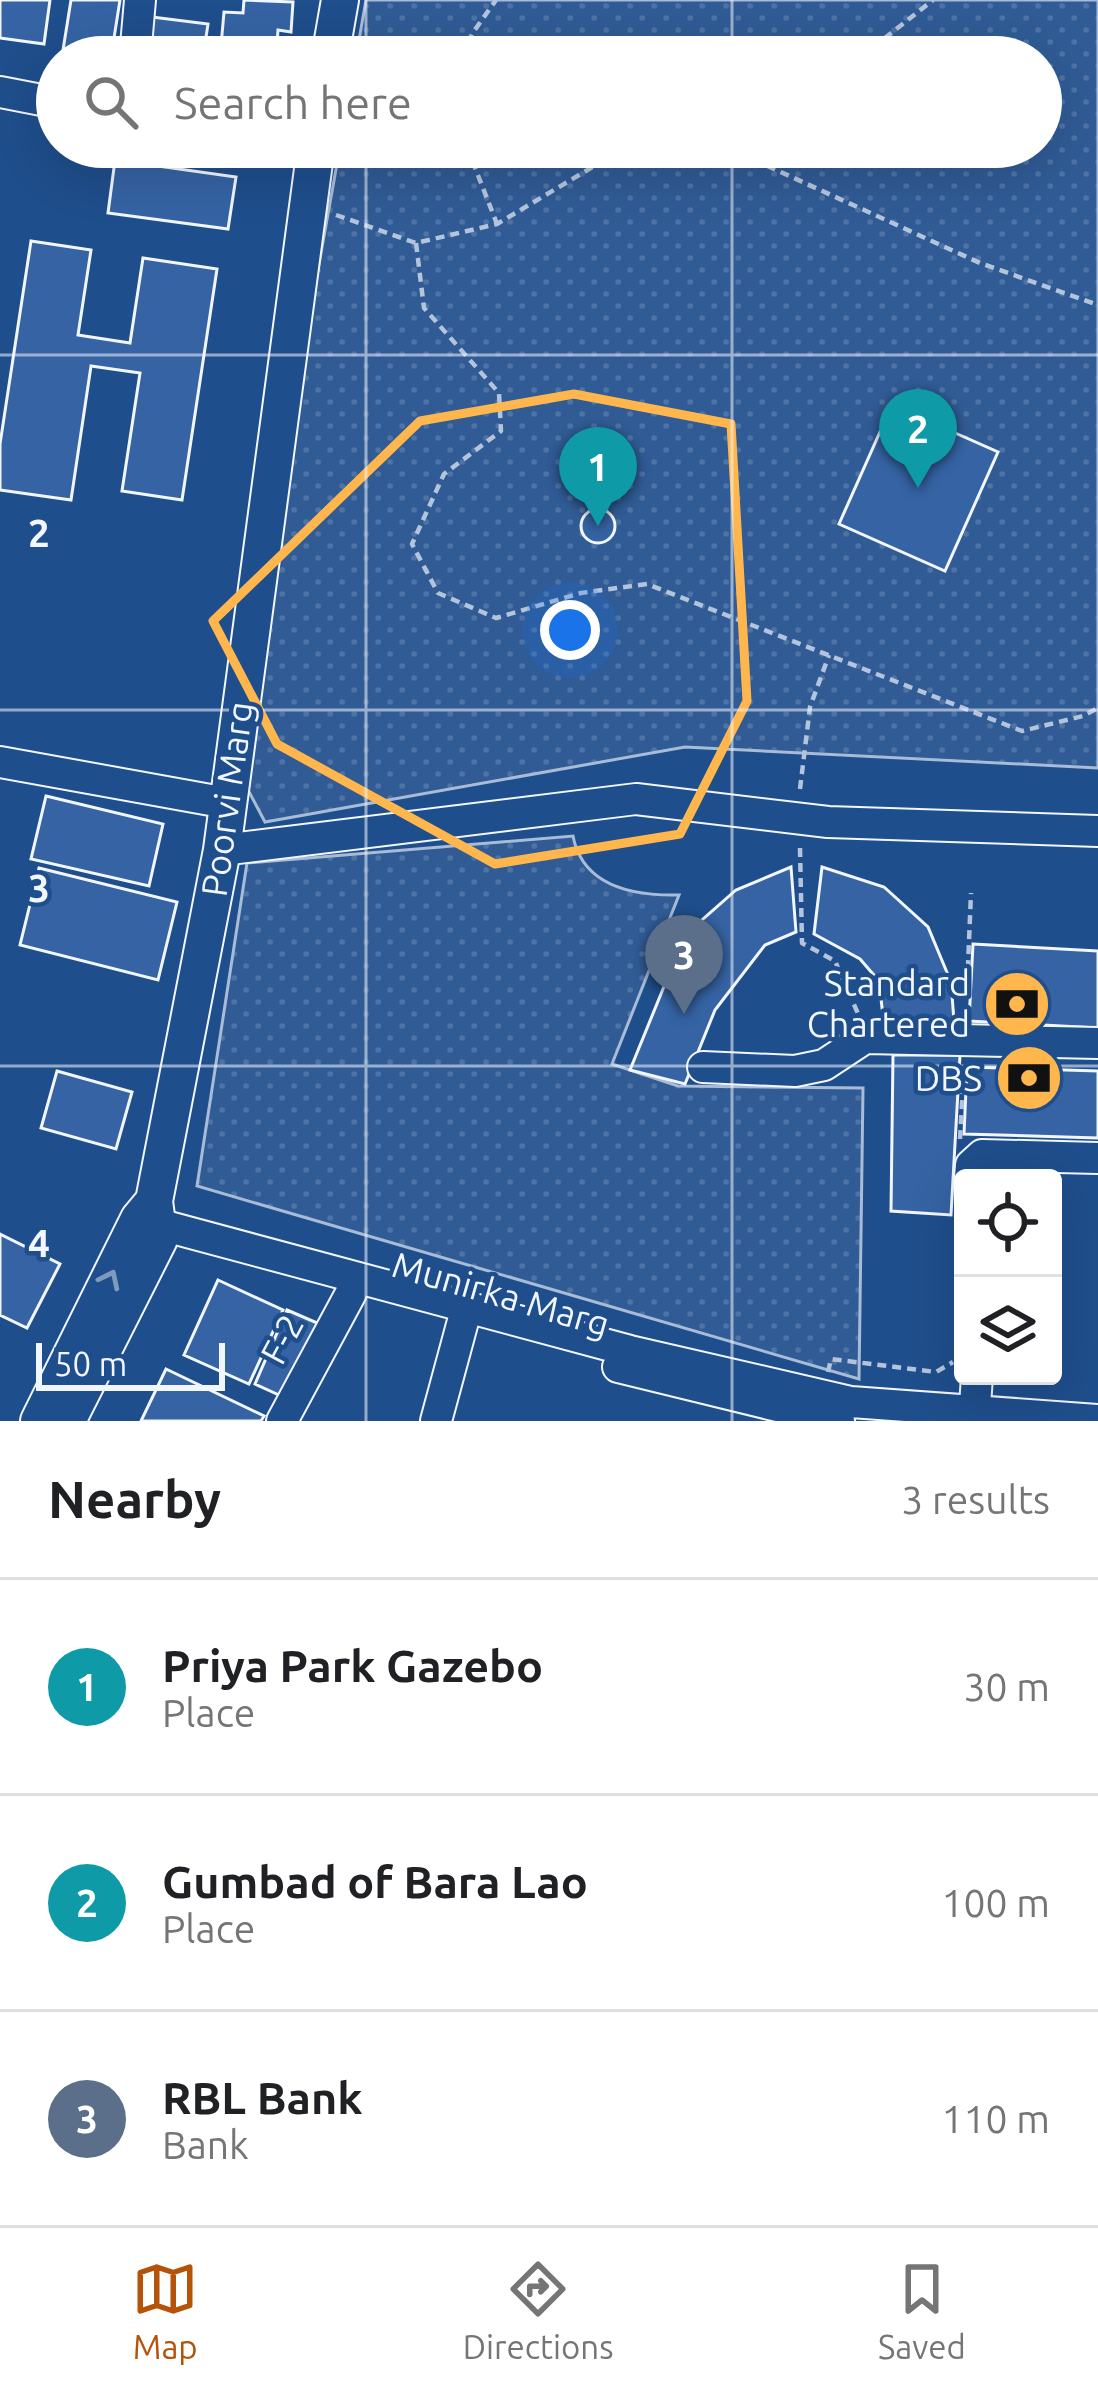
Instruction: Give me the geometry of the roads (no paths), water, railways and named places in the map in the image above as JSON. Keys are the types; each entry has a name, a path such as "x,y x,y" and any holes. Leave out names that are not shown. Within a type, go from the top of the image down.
{"main road":[{"path":"334,36 340,0"},
{"name":"Poorvi Marg","path":"67,1421 149,1223 222,850 309,168"},
{"name":"Poorvi Marg","path":"38,1421 149,1223"}],"street":[{"path":"137,36 140,0"},
{"path":"0,92 36,99"},
{"path":"0,762 227,803"},
{"path":"222,850 636,799 796,818 1098,831"},
{"path":"704,1067 795,1071 824,1065 866,1038 1098,1043"},
{"path":"971,1169 982,1155 1098,1158"},
{"path":"149,1223 835,1413"},
{"name":"Munirka Marg","path":"149,1223 351,1293 464,1321 673,1384 835,1413 1098,1420"},
{"name":"F-2","path":"282,1421 351,1293"},
{"path":"436,1421 464,1321"},
{"path":"974,1418 976,1385"}],"place":[{"name":"Gumbad of Bara Lao","path":"918,488"},
{"name":"Priya Park Gazebo","path":"598,526"},
{"name":"Standard Chartered","path":"1017,1004"},
{"name":"RBL Bank","path":"684,1014"},
{"name":"DBS","path":"1029,1078"}]}
